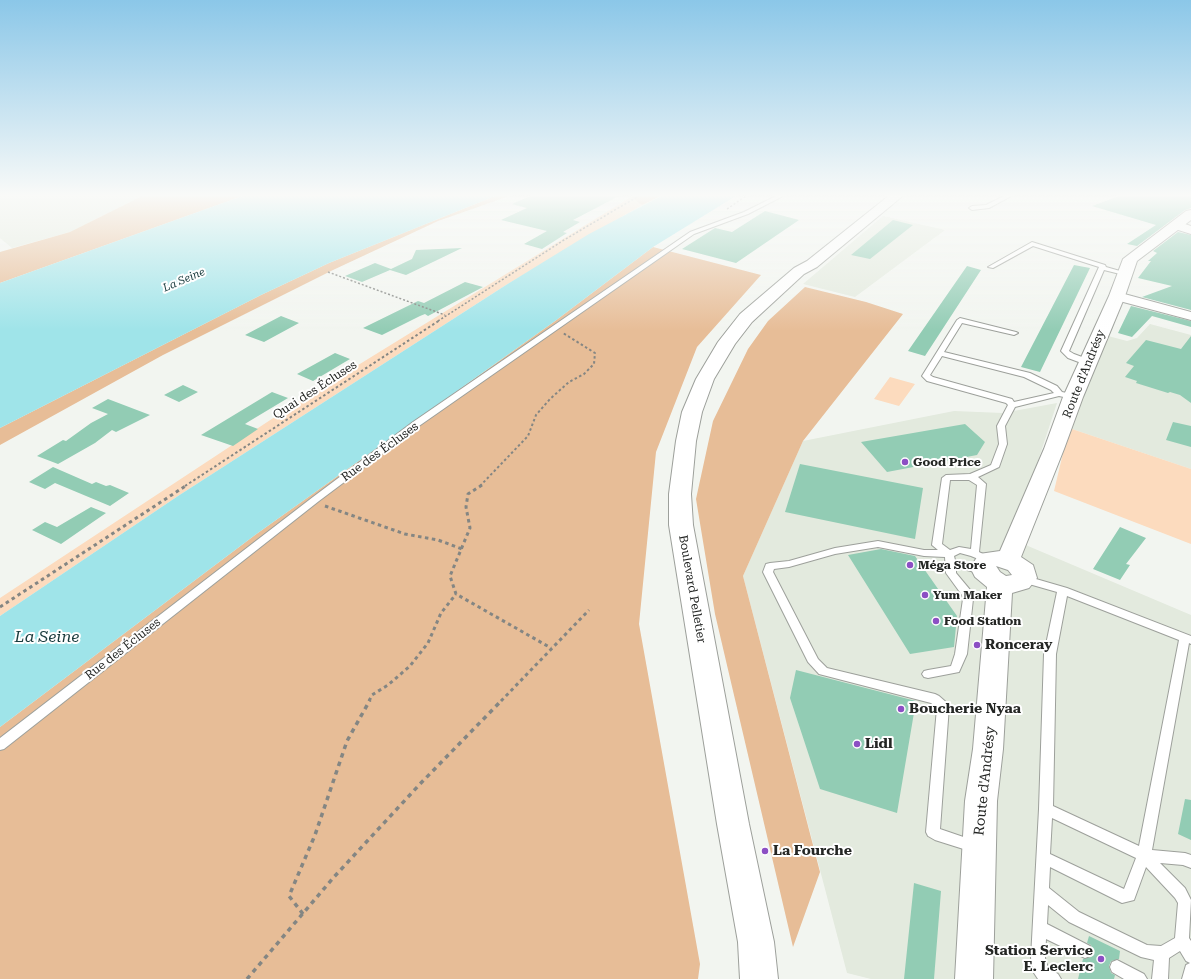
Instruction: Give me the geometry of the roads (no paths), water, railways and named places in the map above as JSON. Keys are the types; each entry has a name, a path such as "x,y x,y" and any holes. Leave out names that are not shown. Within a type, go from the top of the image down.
{"main road":[{"name":"Boulevard Pelletier","path":"799,271 804,262 831,240"},
{"name":"Boulevard Pelletier","path":"759,979 756,942 733,824 683,533 680,494 686,441 692,412 705,379 727,342 760,303 799,271 812,264 842,240"},
{"name":"Route d'Andrésy","path":"974,979 978,847 981,801 988,749 991,565 1054,449 1066,395 1087,362 1117,296 1124,272 1132,256 1155,240"},
{"path":"991,565 1017,564 1024,571 1025,578"},
{"name":"Boulevard Pelletier","path":"756,942 774,979"}],"street":[{"path":"1117,296 1191,316"}],"lane":[{"name":"Rue des Écluses","path":"0,745 311,503 416,424 556,330 683,240"},
{"path":"991,267 1032,244 1102,266 1102,268 1124,272"},
{"path":"1087,362 1071,356 1065,350 1102,268"},
{"path":"1012,405 1009,401 930,379 926,376 960,320 1014,333"},
{"path":"940,353 1027,375 1066,395"},
{"path":"1012,405 1066,395"},
{"path":"928,674 955,669 961,654 968,599 966,594 950,573 950,558 937,545 946,478 971,477 995,467 1003,444 1001,426 1012,405"},
{"path":"971,477 982,484 976,548 991,565"},
{"path":"978,847 940,836 933,832 943,706 935,699 823,671 814,662 768,572 770,566 789,564 835,551 878,544 991,565"},
{"path":"950,558 959,550 991,565"},
{"path":"1025,578 1033,582 1063,590 1188,639 1144,855 1129,895 1122,896 1043,857"},
{"path":"1053,979 1042,973 1038,958 1046,809 1050,654 1063,590"},
{"path":"1046,809 1144,855 1188,861"},
{"path":"1144,855 1180,893 1185,902 1183,941 1191,956"},
{"path":"1041,890 1074,917 1146,952 1162,954 1183,941"},
{"path":"1039,926 1085,951"},
{"path":"1160,979 1162,954"},
{"path":"1117,967 1139,979"},
{"path":"1190,979 1191,970"}],"water":[{"name":"La Seine","path":"121,240 387,240 329,263 261,295 0,428 0,283"},
{"name":"La Seine","path":"580,240 665,240 555,321 255,535 0,727 0,616 178,496 506,285"}],"place":[{"name":"Good Price","path":"905,462"},
{"name":"Méga Store","path":"910,565"},
{"name":"Yum Maker","path":"925,595"},
{"name":"Food Station","path":"936,621"},
{"name":"Ronceray","path":"977,645"},
{"name":"Boucherie Nyaa","path":"901,709"},
{"name":"Lidl","path":"857,744"},
{"name":"La Fourche","path":"765,851"},
{"name":"Station Service E. Leclerc","path":"1101,959"}]}
